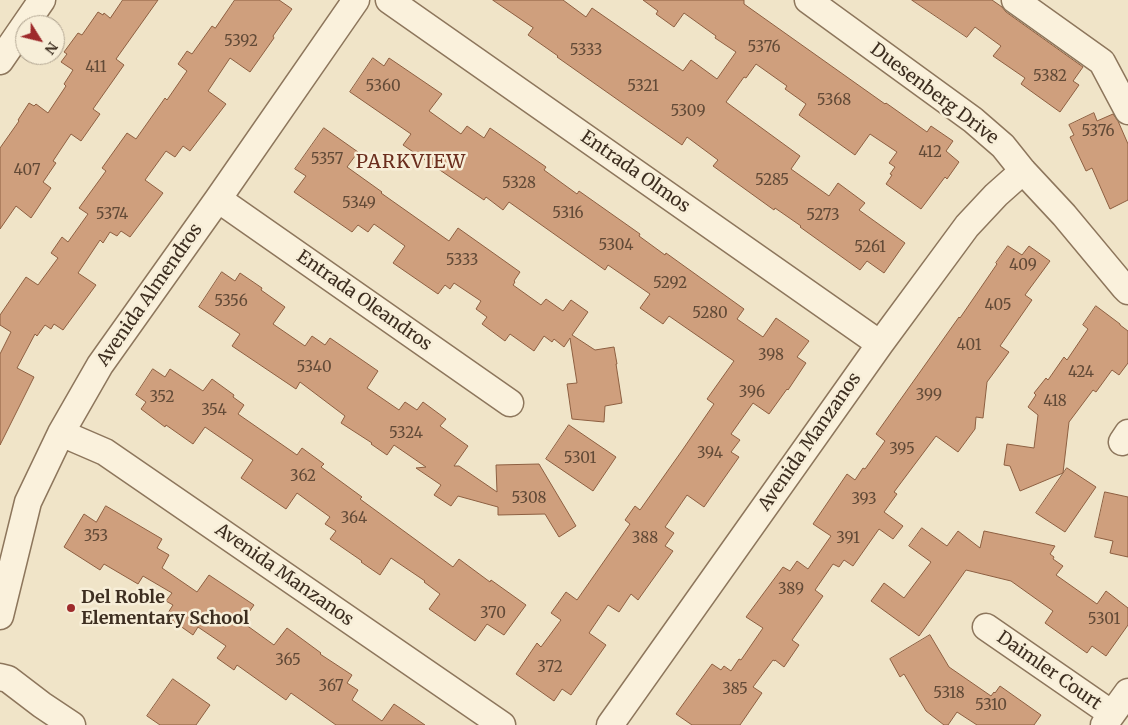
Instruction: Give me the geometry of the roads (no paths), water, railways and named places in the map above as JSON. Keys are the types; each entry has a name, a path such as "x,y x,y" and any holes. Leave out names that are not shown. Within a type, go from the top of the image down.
{"street":[{"path":"0,61 42,0"},
{"name":"Avenida Almendros","path":"0,616 28,502 61,433 100,365 356,0"},
{"name":"Entrada Olmos","path":"389,0 880,344"},
{"name":"Duesenberg Drive","path":"808,0 973,120 1002,146 1064,215 1128,291"},
{"path":"1015,0 1102,62 1128,111"},
{"name":"Avenida Manzanos","path":"610,725 880,344 967,226 996,195 1023,171"},
{"name":"Entrada Oleandros","path":"218,199 510,403"},
{"name":"Avenida Manzanos","path":"61,433 105,452 502,725"},
{"name":"Daimler Court","path":"986,627 1108,720"},
{"path":"0,677 8,679 40,715 72,725"},
{"path":"1108,720 1128,692"}],"place":[{"name":"Del Roble Elementary School","path":"71,608"}],"district":[{"name":"PARKVIEW","path":"411,163"}]}
